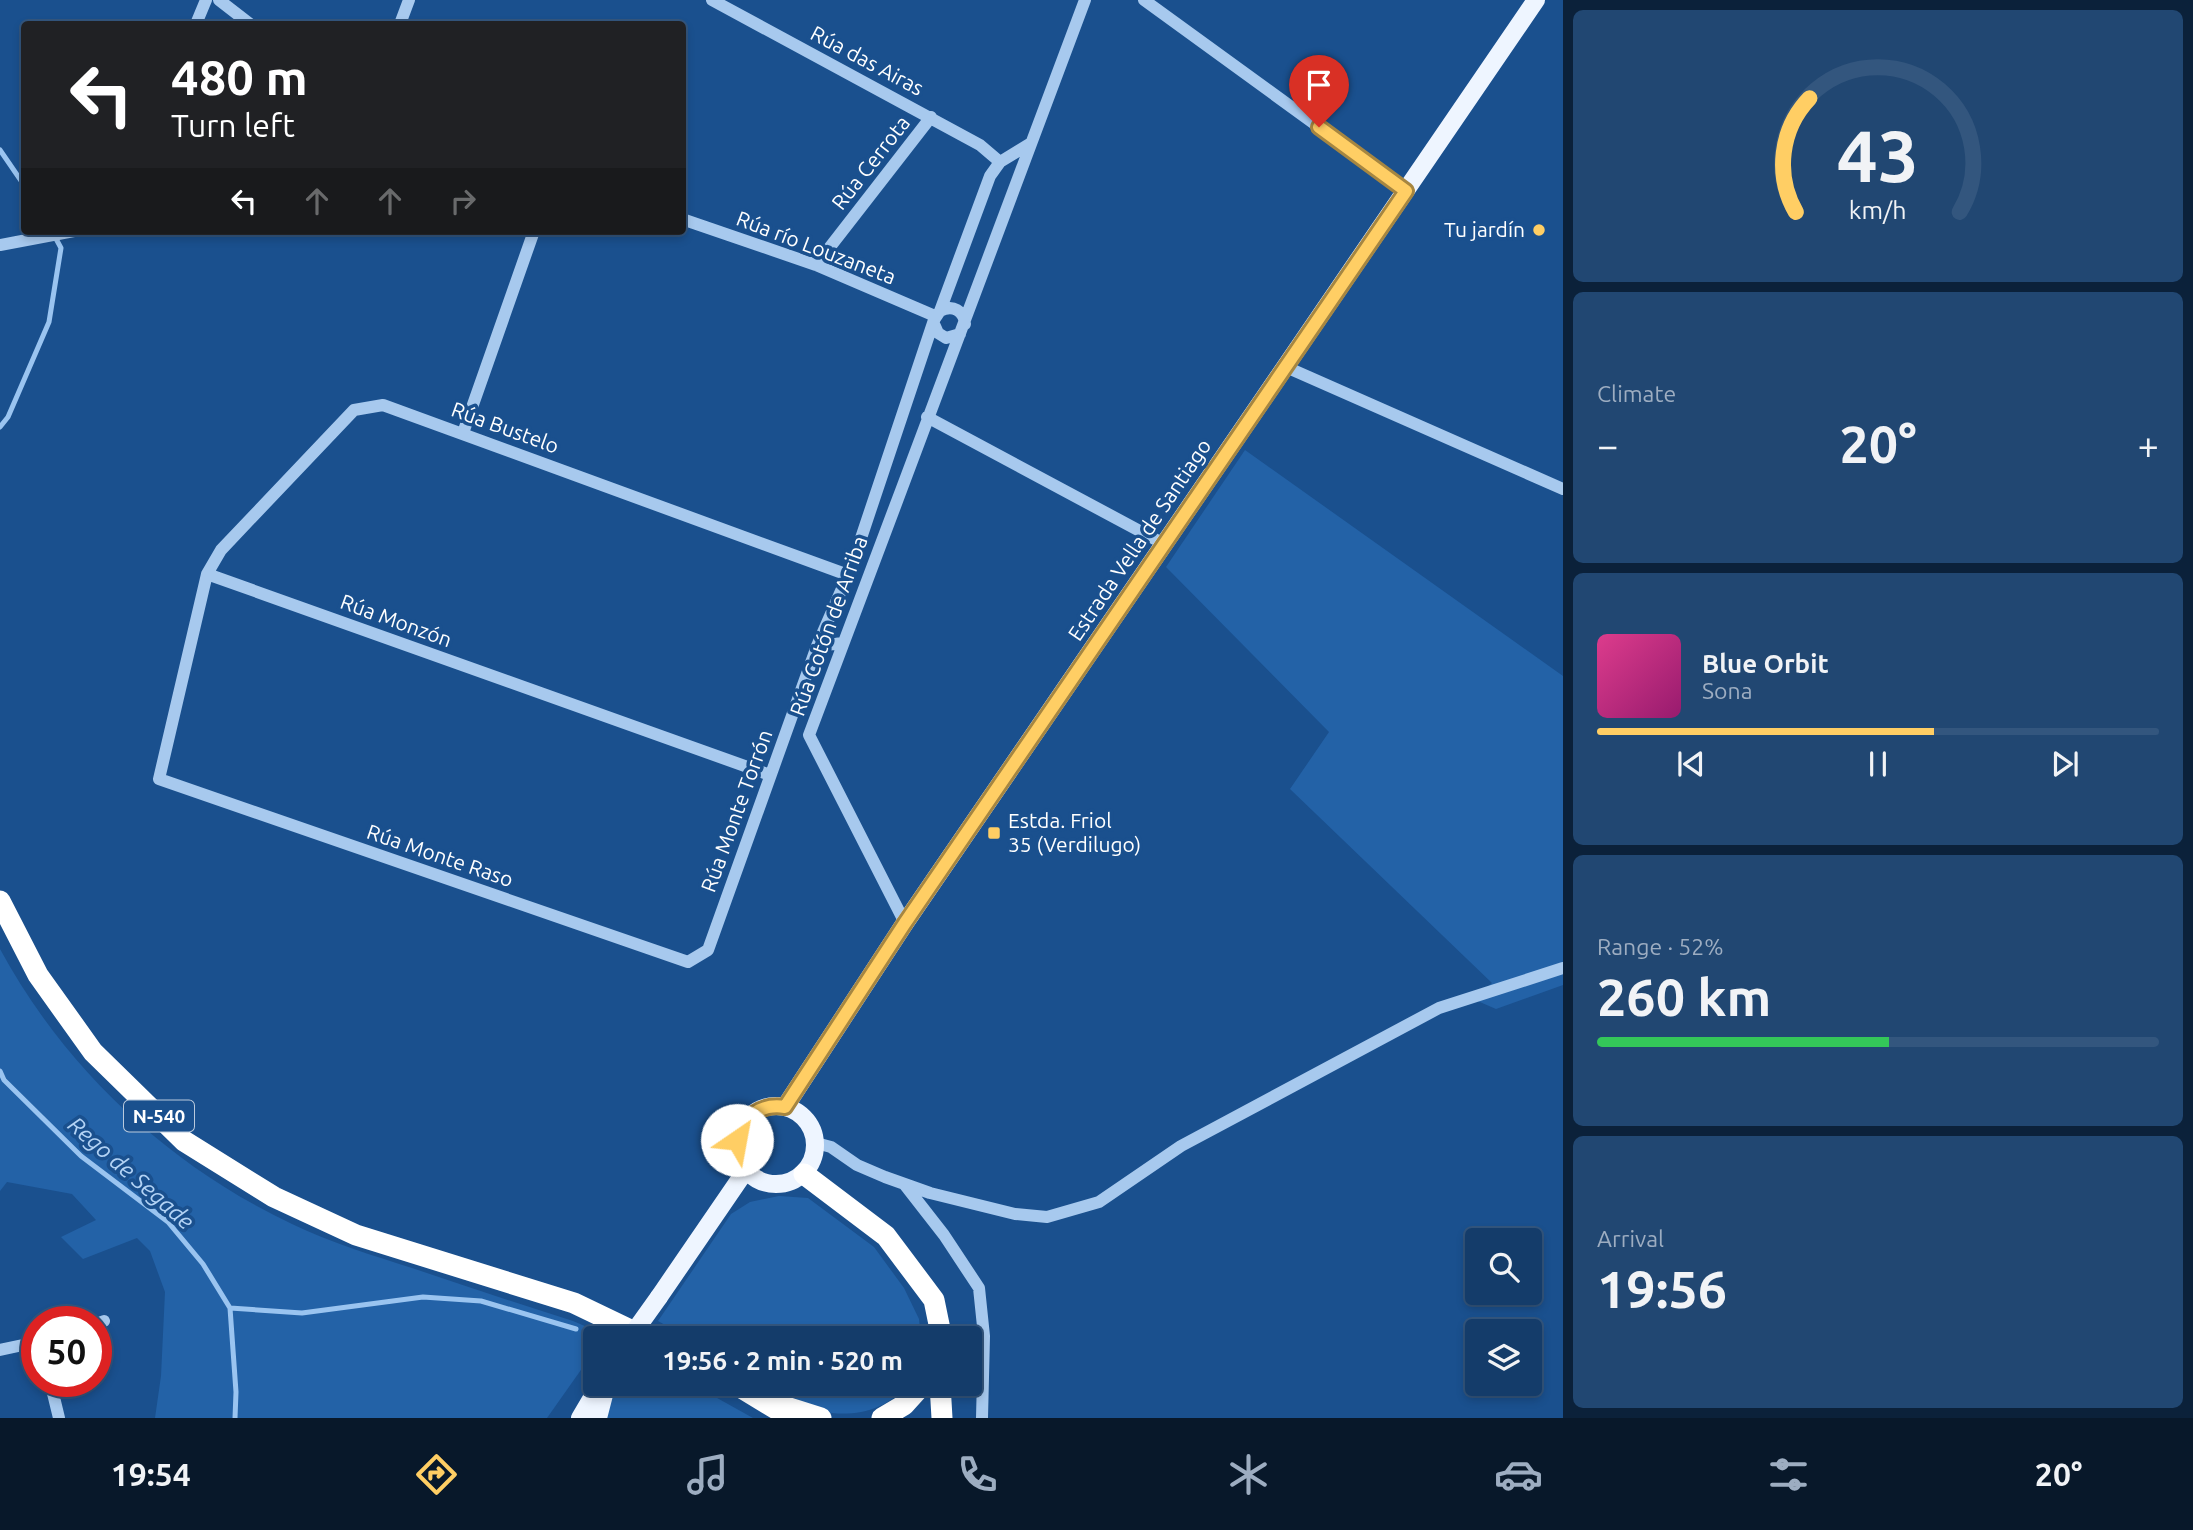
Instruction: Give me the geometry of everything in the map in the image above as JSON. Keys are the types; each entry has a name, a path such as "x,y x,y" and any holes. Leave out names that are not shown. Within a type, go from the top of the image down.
{"highway":[{"name":"N-540","path":"0,901 38,975 93,1052 184,1141 274,1197 356,1235 574,1303 622,1326"},
{"path":"804,1174 886,1236 934,1300 939,1326"},
{"path":"757,1396 789,1417"},
{"path":"882,1418 904,1405 912,1396"},
{"path":"941,1396 942,1418"},
{"path":"764,1400 821,1418"}],"main road":[{"name":"Estrada Vella de Santiago","path":"785,1107 905,923 1536,0"},
{"path":"765,1107 785,1107 799,1112 807,1120 816,1143 815,1155 804,1174 794,1181 770,1184 758,1180 746,1170 738,1152 740,1129 755,1112 765,1107"},
{"path":"638,1326 746,1170"},
{"path":"580,1418 593,1396"},
{"path":"598,1418 603,1396"}],"street":[{"path":"197,21 206,0"},
{"path":"219,0 246,21"},
{"path":"401,21 409,0"},
{"name":"Rúa das Airas","path":"712,0 931,117 1005,160"},
{"name":"Rúa Cotón de Arriba","path":"905,923 809,735 1085,0"},
{"path":"1144,0 1406,191"},
{"name":"Rúa Cerrota","path":"816,265 931,117"},
{"name":"Rúa Monte Torrón","path":"844,643 834,624 848,575 936,317 990,176 1005,160 1031,143"},
{"path":"1005,160 1016,183"},
{"path":"990,176 1005,172 1016,183"},
{"name":"Rúa río Louzaneta","path":"686,220 816,265 936,317"},
{"path":"0,245 53,235"},
{"path":"463,433 533,235"},
{"path":"950,307 959,311 962,329 951,339 946,338 938,333 936,317 950,307"},
{"path":"1286,367 1563,489"},
{"name":"Rúa Bustelo","path":"208,575 221,550 354,410 383,405 848,575"},
{"path":"927,417 1164,544"},
{"name":"Rúa Monzón","path":"208,575 770,775"},
{"name":"Rúa Monte Raso","path":"208,575 159,779 688,962 708,950"},
{"name":"Rúa Monte Torrón","path":"708,950 817,646 848,575"},
{"path":"817,646 844,643"},
{"path":"816,1143 831,1147 857,1165 930,1193 1025,1215 1046,1217 1099,1202 1181,1146 1439,1008 1563,968"},
{"path":"905,1184 944,1235 979,1288 984,1336 982,1418"},
{"path":"0,1350 21,1345"},
{"path":"53,1397 58,1418"}],"shaded area":[{"path":"1245,450 1563,676 1563,985 1496,1009 1473,999 1492,983 1290,789 1329,732 1166,567"},
{"path":"0,949 26,993 89,1073 124,1110 204,1173 247,1200 322,1237 585,1326 583,1367 547,1418 155,1418 161,1376 165,1292 150,1251 137,1238 83,1259 61,1237 96,1220 72,1194 7,1182 0,1191"},
{"path":"779,1196 808,1198 874,1247 904,1288 920,1326 667,1326 658,1321 731,1214 750,1202"},
{"path":"610,1396 714,1396 753,1418 606,1418"},
{"path":"792,1396 895,1396 874,1409 842,1414 817,1409"}],"waterway":[{"name":"Rego de Segade","path":"0,150 21,181"},
{"name":"Rego de Segade","path":"0,427 8,417 49,322 61,248 54,235"},
{"name":"Rego de Segade","path":"0,1071 4,1080 81,1156 168,1222 203,1264 230,1308 236,1392 235,1418"},
{"path":"230,1308 302,1313 423,1297 481,1301 576,1329"}],"place":[{"name":"Tu jardín","path":"1539,230"},
{"name":"Estda. Friol 35 (Verdilugo)","path":"994,833"}],"route":[{"path":"737,1140 740,1129 755,1112 765,1107 785,1107 905,923 1406,191 1319,127"}]}
